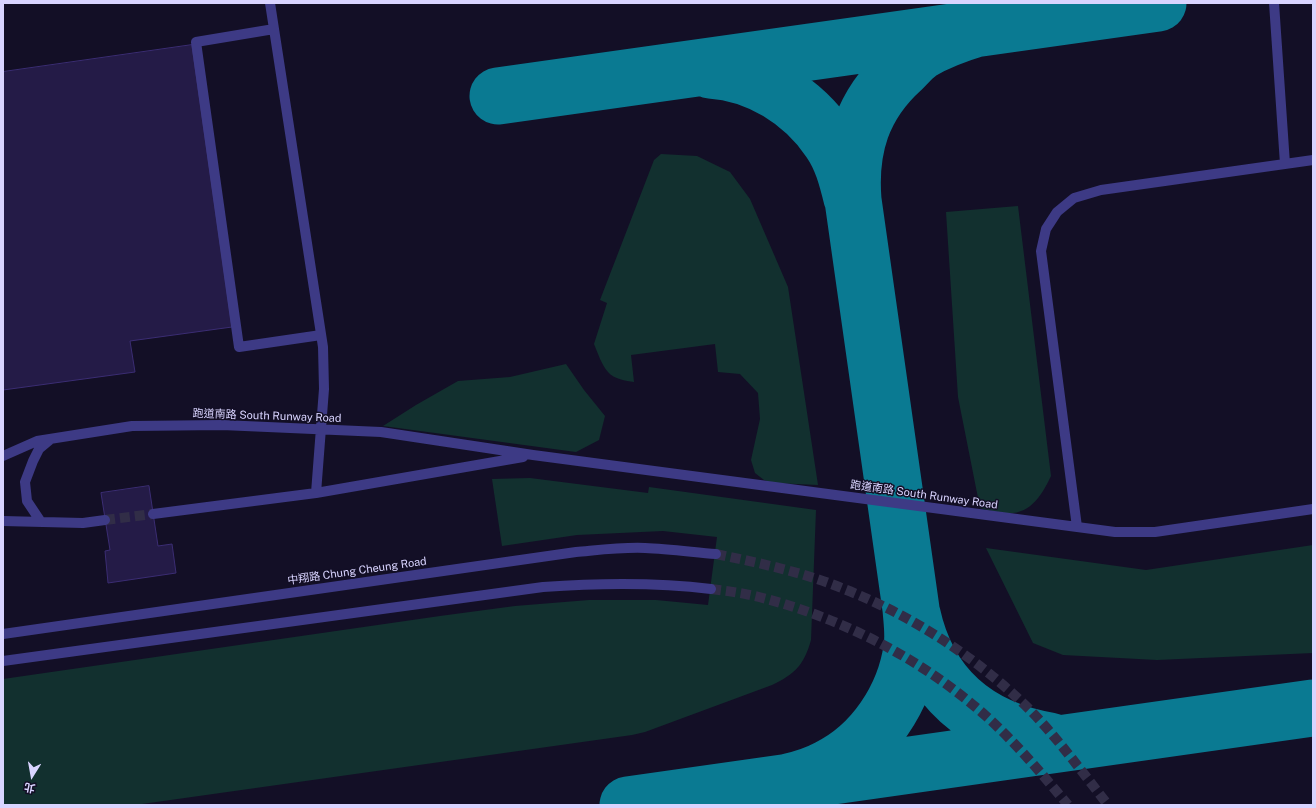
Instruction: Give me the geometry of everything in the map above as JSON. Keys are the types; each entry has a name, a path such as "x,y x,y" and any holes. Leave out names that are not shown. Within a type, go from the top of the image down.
{"lane":[{"path":"270,3 323,347 324,389 316,493"},
{"path":"1274,3 1285,164"},
{"path":"274,30 196,42 239,347 321,335"},
{"path":"1077,527 1041,251 1046,229 1057,212 1074,198 1101,190 1313,160"},
{"name":"跑道南路 South Runway Road","path":"3,456 37,441 132,426 222,425 382,432 533,455 1115,532 1155,532 1313,509"},
{"path":"41,522 27,501 25,482 32,461 39,449 51,439"},
{"name":"跑道南路 South Runway Road","path":"153,514 316,493 533,455"},
{"path":"3,521 83,523 105,520"},
{"name":"中翔路 Chung Cheung Road","path":"3,634 576,552 643,548 716,554"},
{"path":"3,661 543,587 590,583 639,583 677,584 711,588"}],"green space":[{"path":"661,154 697,156 730,172 750,199 788,287 818,485 774,483 764,480 755,473 751,460 760,419 758,393 740,374 718,372 715,344 631,355 634,382 613,376 608,372 602,362 594,344 607,303 600,300 654,160"},
{"path":"1018,206 1051,476 1039,497 1028,508 1013,513 1004,513 980,508 958,397 946,212"},
{"path":"566,364 584,390 605,416 599,440 576,452 383,426 458,381 510,377"},
{"path":"530,478 648,493 649,487 816,510 811,640 805,656 798,668 787,677 772,685 645,732 632,735 135,805 3,805 3,679 515,606 589,600 656,600 708,605 717,537 663,531 577,535 502,546 492,479"},
{"path":"1313,545 1313,653 1157,660 1063,655 1033,643 986,548 1146,570"}],"building":[{"path":"192,45 232,327 130,341 135,372 3,390 3,72"},
{"path":"149,486 158,546 172,544 176,573 108,583 105,551 110,550 101,493"}],"taxiway":[{"path":"498,96 1158,3"},
{"path":"788,782 818,773 844,759 873,734 894,702 902,685 908,667 913,643 911,609 853,200 852,181 856,145 861,128 877,97 888,83 913,58 920,52 941,41 978,28"},
{"path":"710,70 728,72 762,83 778,92 807,113 830,141 838,154 844,168 852,198"},
{"path":"912,614 920,640 930,663 943,684 960,701 978,715 1000,726 1024,735 1050,741"},
{"path":"628,805 1313,708"}],"tunnel":[{"path":"105,520 153,514"},
{"path":"716,554 781,568 844,589 895,612 944,641 990,674 1031,711 1061,745 1108,805"},
{"path":"711,589 759,597 820,616 880,643 908,659 961,695 997,726 1039,770 1068,805"}]}
